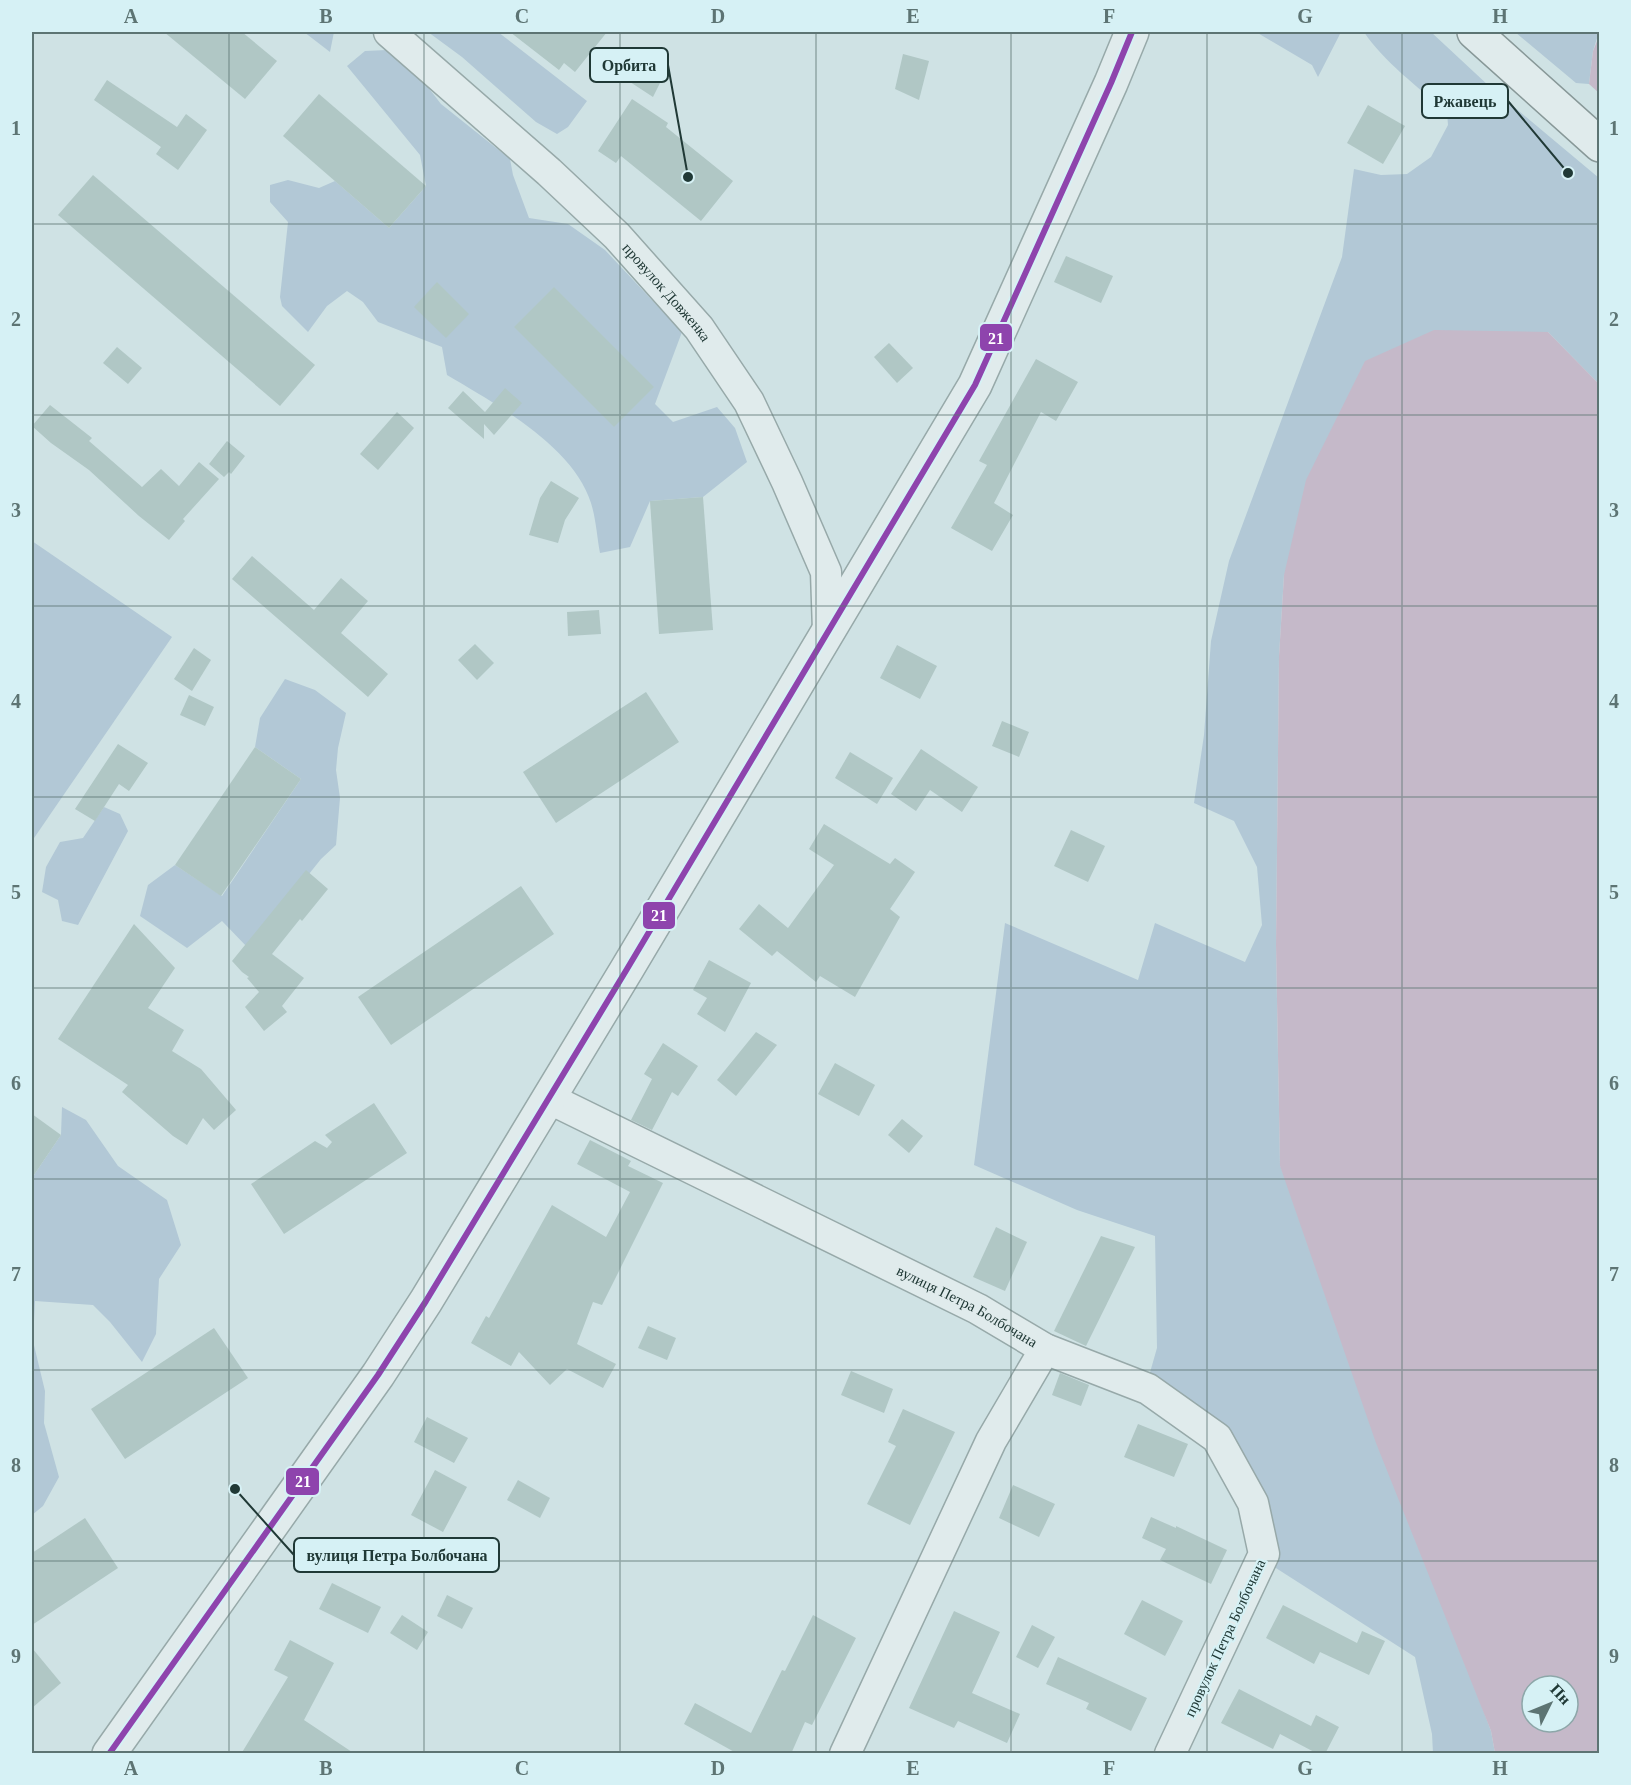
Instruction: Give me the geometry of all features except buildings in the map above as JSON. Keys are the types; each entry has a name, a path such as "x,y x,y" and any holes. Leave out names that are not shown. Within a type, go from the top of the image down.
{"street":[{"name":"провулок Довженка","path":"389,32 549,172 617,236 699,328 749,402 826,572 828,630"},
{"path":"109,1754 378,1375 426,1301 975,385 1132,32"},
{"path":"1474,32 1599,145"},
{"name":"вулиця Петра Болбочана","path":"548,1098 978,1309 1045,1348 991,1441 845,1754"},
{"name":"провулок Петра Болбочана","path":"1045,1348 1148,1389 1217,1438 1253,1503 1264,1554 1170,1754"}],"shaded area":[{"path":"304,32 334,32 330,52"},
{"path":"428,32 498,32 587,101 568,127 557,134 536,122 462,57"},
{"path":"1256,32 1341,32 1318,77 1312,65"},
{"path":"1364,32 1431,32 1489,86 1599,178 1599,384 1548,332 1284,575 1279,656 1276,945 1280,1165 1491,1731 1495,1753 1433,1753 1432,1734 1415,1657 1251,1552 1246,1508 1210,1443 1141,1404 1157,1348 1155,1236 1077,1210 974,1165 1005,923 1138,980 1155,923 1245,962 1262,925 1257,867 1234,821 1194,803 1204,735 1211,641 1229,561 1342,257 1354,169 1381,175 1407,174 1431,157 1448,125 1447,112 1391,64"},
{"path":"1515,32 1599,32 1593,51 1589,84 1576,83"},
{"path":"1599,36 1599,93 1589,84 1593,51"},
{"path":"387,50 417,73 441,104 510,159 513,175 529,218 568,224 605,250 682,332 655,404 673,422 717,407 735,428 747,462 703,497 650,501 630,547 600,553 591,503 582,482 568,463 531,428 447,375 442,347 378,322 363,302 347,291 327,306 308,332 282,306 280,297 288,222 270,202 270,185 288,180 319,188 335,181 389,228 426,186 420,155 347,66 365,51"},
{"path":"1434,330 1548,332 1599,384 1599,1753 1495,1753 1491,1731 1376,1443 1280,1166 1276,945 1279,656 1284,575 1306,480 1365,361"},
{"path":"32,541 172,637 32,841"},
{"path":"285,679 315,690 346,713 338,748 336,770 340,798 336,845 321,859 249,949 222,921 187,948 140,916 148,885 175,865 222,896 301,779 255,747 260,718"},
{"path":"104,807 120,814 128,831 78,925 62,921 58,900 42,892 46,867 60,842 83,838"},
{"path":"62,1107 86,1120 118,1166 167,1200 181,1245 159,1279 156,1334 142,1362 110,1322 93,1305 35,1301 33,1341 45,1391 44,1423 59,1477 43,1506 32,1515 32,1178 61,1135"}],"transit line":[{"name":"21","path":"109,1754 378,1375 426,1301 975,385 1132,32"}],"place":[{"name":"Ржавець","path":"1568,173"},
{"name":"Орбита","path":"688,177"},
{"name":"вулиця Петра Болбочана","path":"235,1489"}]}
